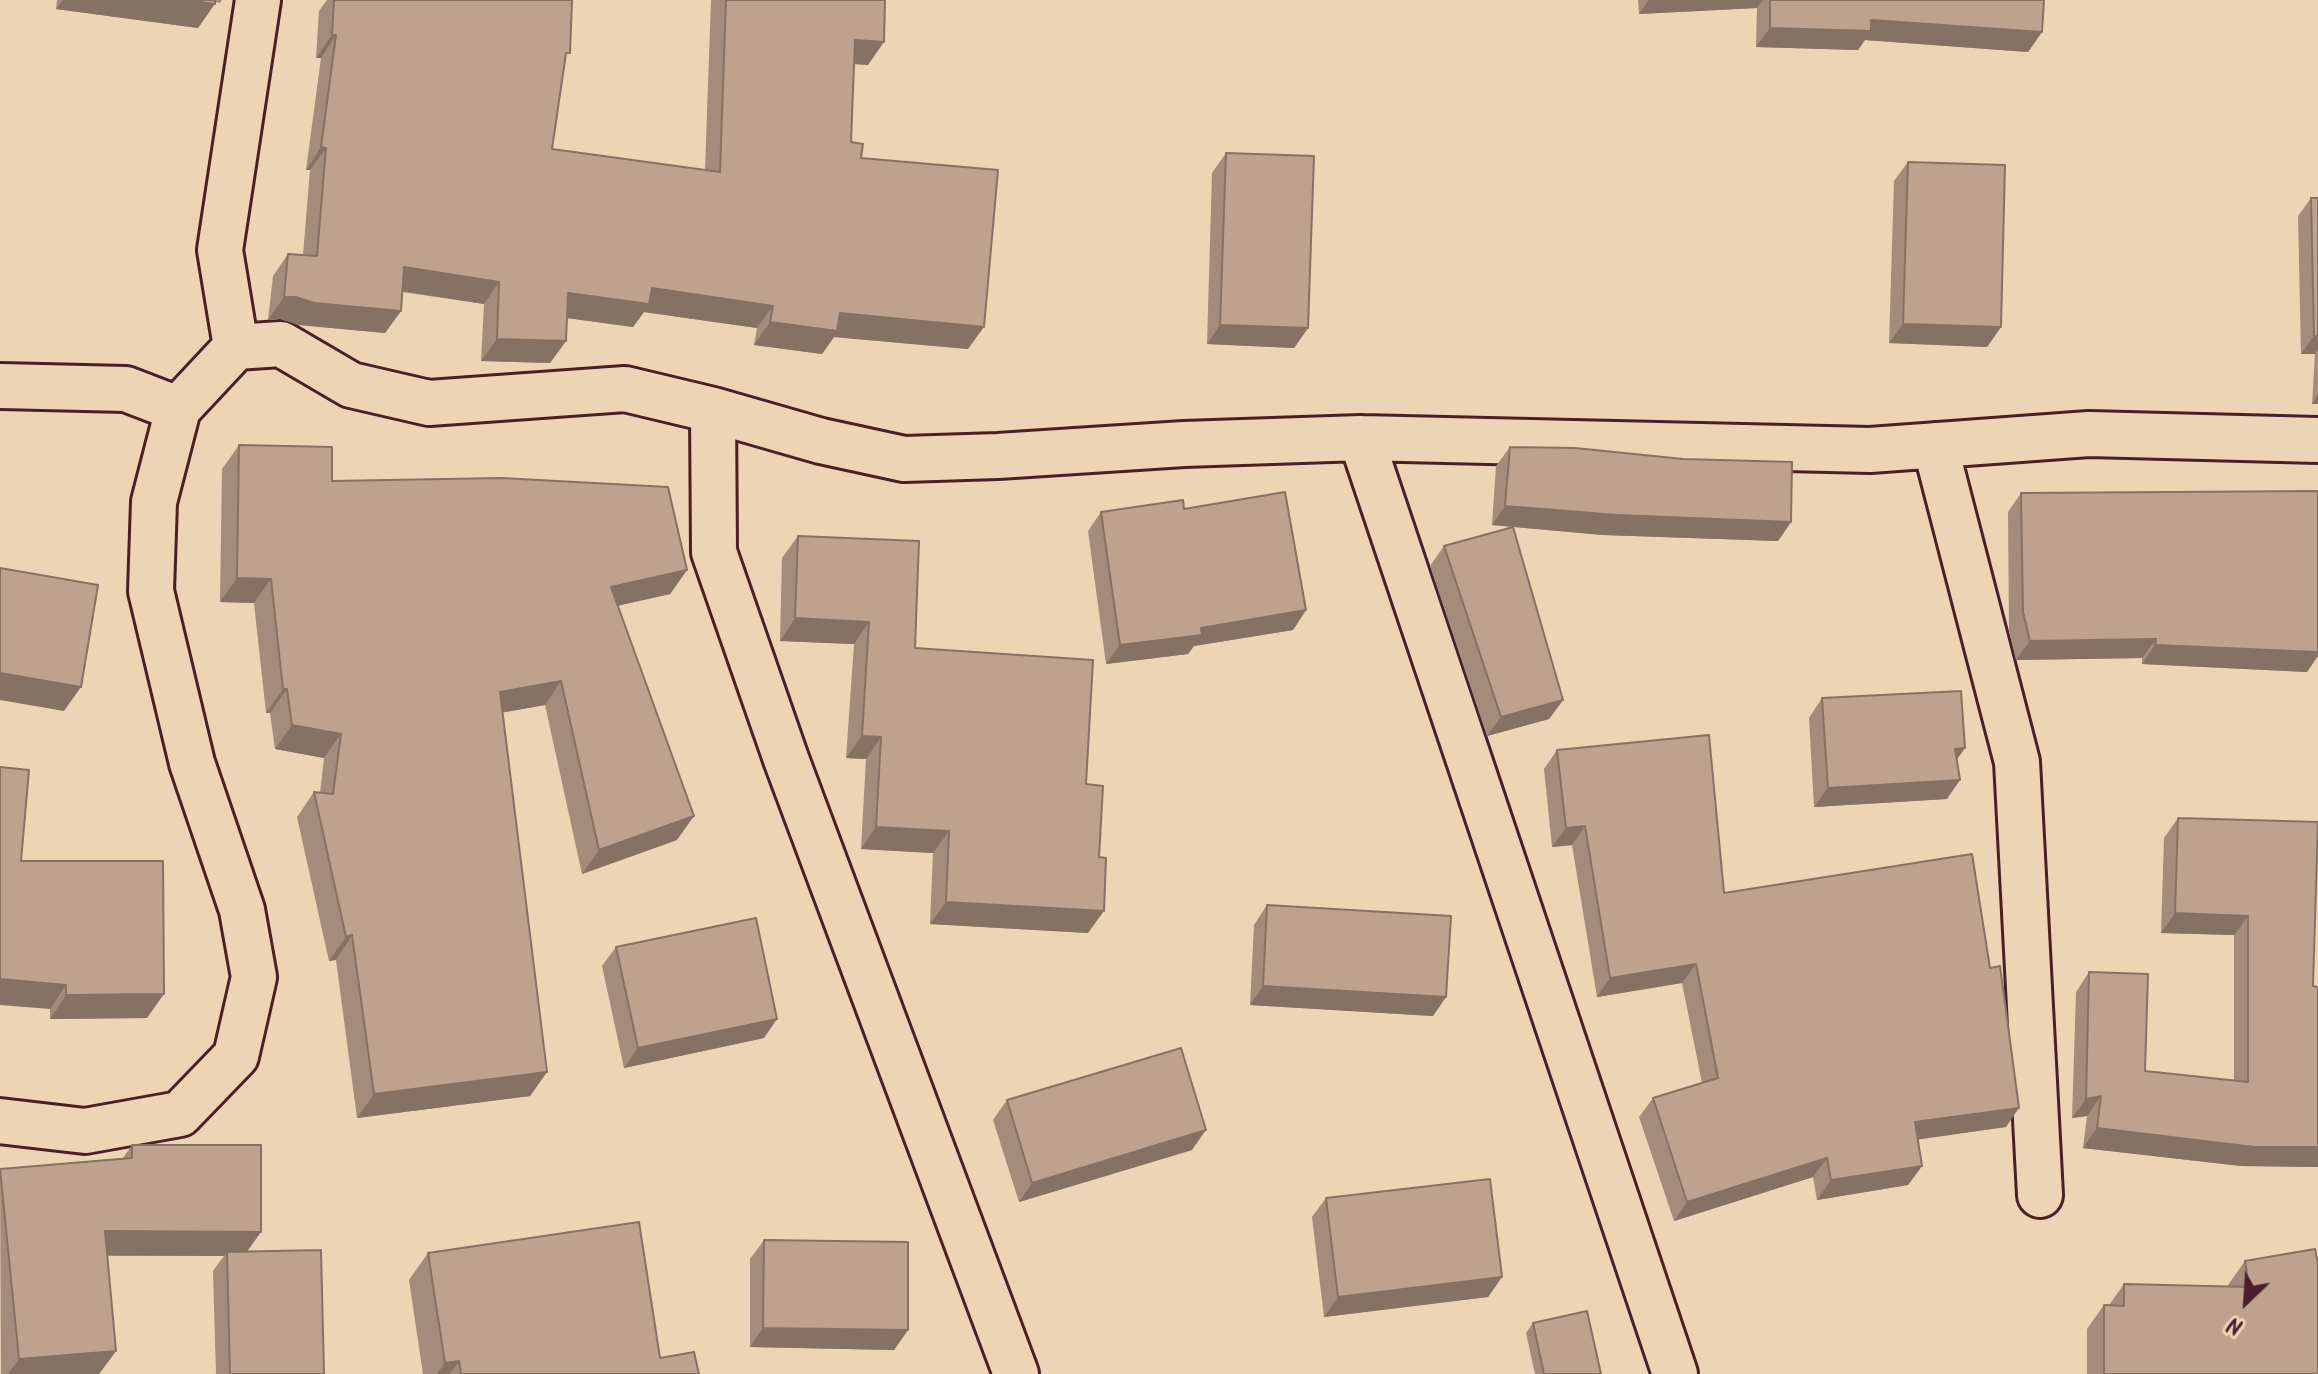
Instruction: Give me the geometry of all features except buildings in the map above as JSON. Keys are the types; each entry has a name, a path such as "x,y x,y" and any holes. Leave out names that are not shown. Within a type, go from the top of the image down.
{"street":[{"path":"236,347 220,250 258,0"},
{"path":"0,1121 85,1131 180,1114 236,1056 254,977 242,910 192,763 151,591 154,502 178,409 236,347 281,344 351,385 429,403 625,389 821,441 904,459 1361,438 1870,450 2089,434 2318,440"},
{"path":"0,386 126,389 178,409"},
{"path":"713,410 714,552 786,759 1016,1374"},
{"path":"1361,438 1675,1374"},
{"path":"1935,445 2017,762 2040,1195"}]}
